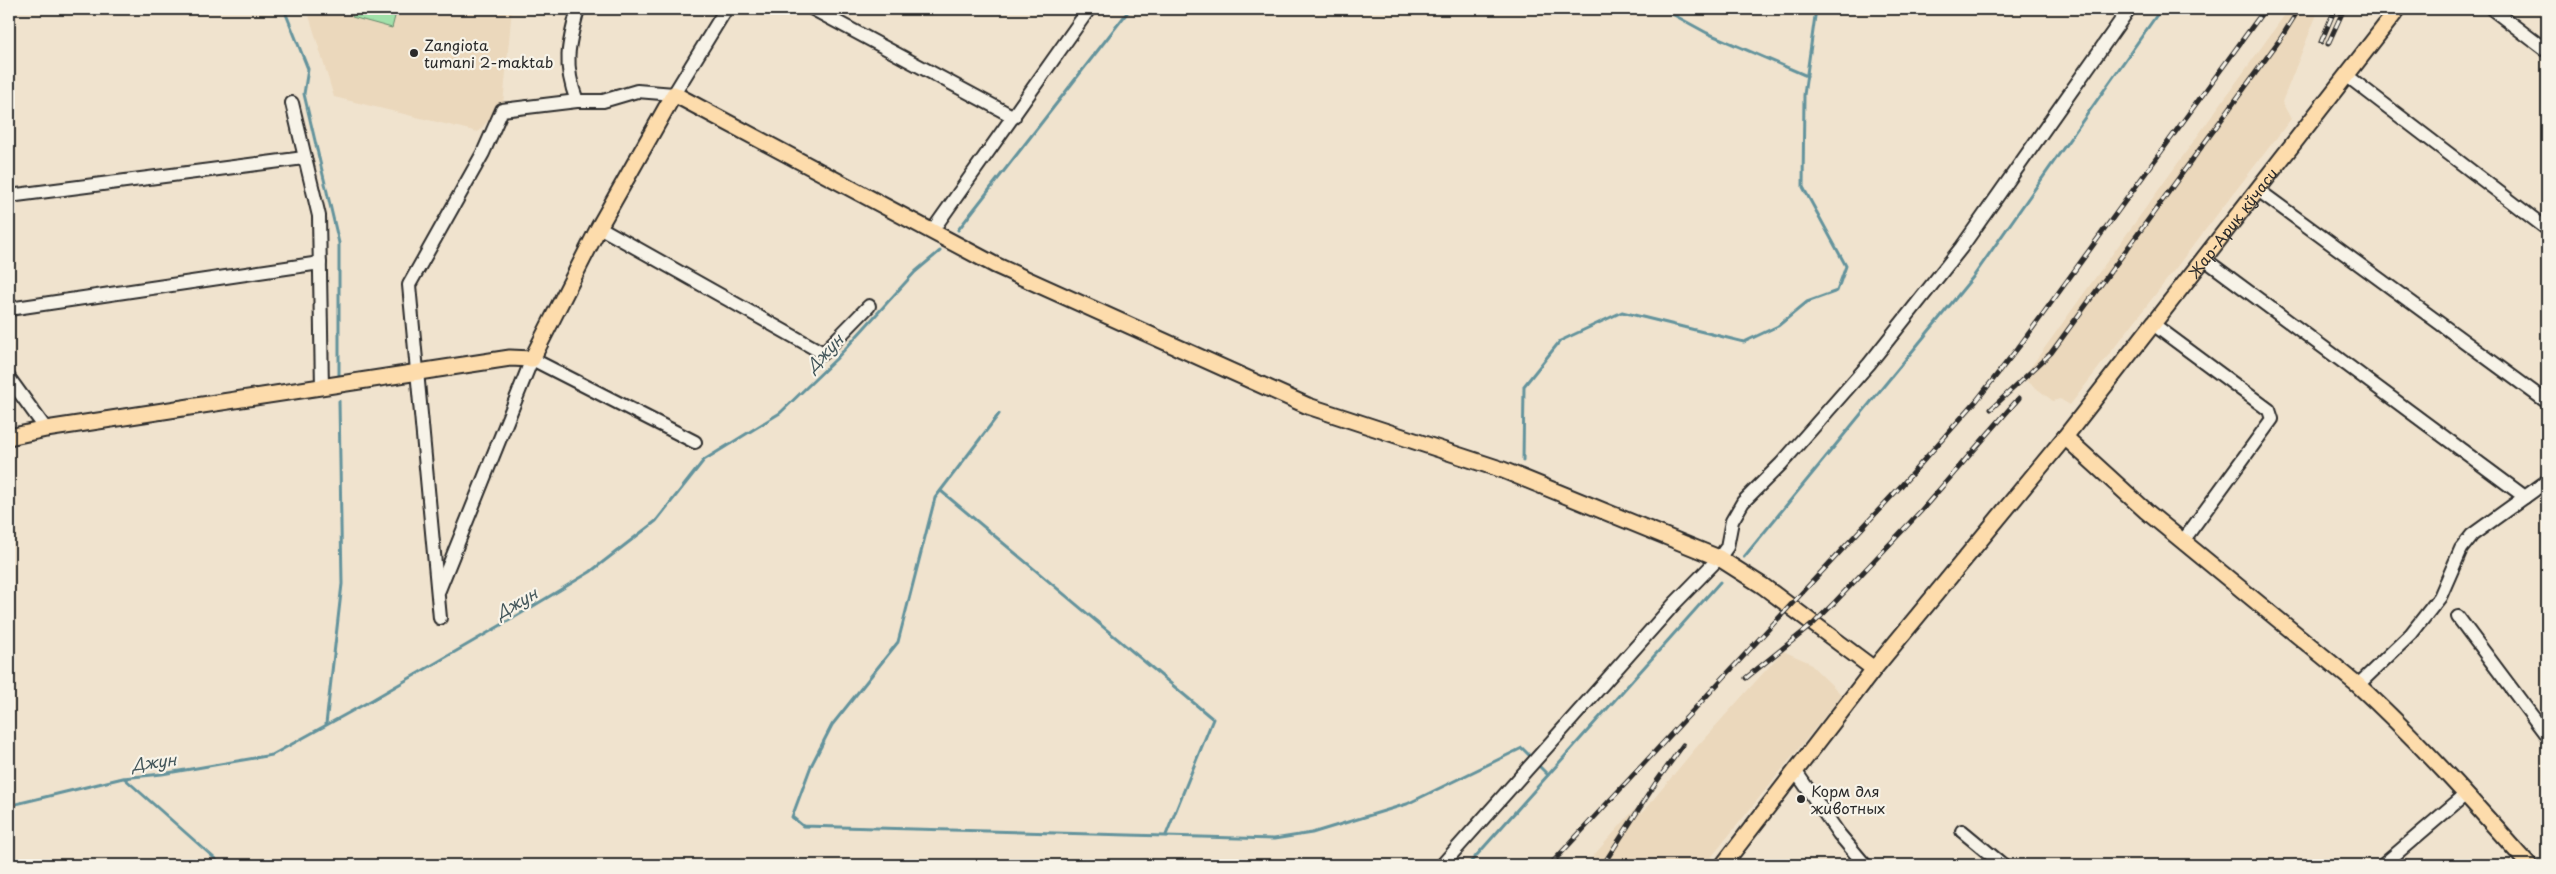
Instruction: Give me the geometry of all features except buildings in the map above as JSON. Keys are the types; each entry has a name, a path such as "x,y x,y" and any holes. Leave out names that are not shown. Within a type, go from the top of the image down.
{"main road":[{"name":"Жар-Арик кўчаси","path":"1723,865 1874,669 2065,437 2398,9"},
{"path":"9,437 46,429 510,358 532,359 599,227 674,94 995,265 1308,406 1503,470 1719,558 1763,586 1874,669"},
{"path":"2065,437 2183,541 2358,685 2466,794 2529,865"}],"street":[{"path":"577,101 570,84 567,50 578,9"},
{"path":"440,618 409,286 483,153 502,110 577,101 603,101 637,91 674,94 726,9"},
{"path":"813,9 1014,117"},
{"path":"932,231 1089,9"},
{"path":"1442,865 1675,603 1719,558 1727,547 1732,521 1743,502 1781,464 1869,364 1962,248 2129,9"},
{"path":"2492,9 2547,51"},
{"path":"2346,75 2547,229"},
{"path":"292,103 304,158 320,216 322,388"},
{"path":"9,196 304,158"},
{"path":"2258,190 2547,402"},
{"path":"599,227 823,353 869,306"},
{"path":"2203,258 2525,497"},
{"path":"9,309 320,263"},
{"path":"2153,324 2272,414 2272,419 2183,541"},
{"path":"438,594 532,359 695,442"},
{"path":"9,378 46,429"},
{"path":"2358,685 2411,634 2440,597 2462,549 2472,535 2547,481"},
{"path":"2458,617 2547,736"},
{"path":"1796,772 1839,834 1865,865"},
{"path":"2383,865 2466,794"},
{"path":"1962,831 2003,865"}],"shaded area":[{"name":"Zangiota tumani 2-maktab","path":"307,9 512,9 503,104 478,132 334,97"},
{"path":"2289,9 2319,9 2282,102 2291,119 2070,405 2060,399 2053,401 2023,378"},
{"path":"1783,651 1808,662 1842,695 1705,865 1585,865 1635,809 1642,813 1694,750"}],"green space":[{"path":"354,9 397,9 392,28 352,17"}],"waterway":[{"path":"284,9 308,69 304,94 339,243 339,378"},
{"name":"Джун","path":"958,230 1130,9"},
{"path":"1663,9 1707,33 1807,76"},
{"path":"1523,461 1524,386 1560,341 1622,312 1744,342 1778,326 1807,302 1837,291 1846,266 1803,187 1804,95 1816,9"},
{"path":"1744,557 1973,277 2161,9"},
{"name":"Джун","path":"9,810 16,804 123,778 162,774 272,755 372,700 590,572 656,521 704,460 780,413 836,359 915,272 940,251"},
{"path":"326,724 342,584 339,401"},
{"path":"999,414 935,498 898,642 832,725 811,766 792,817 803,826 1274,839 1312,833 1407,804 1522,748 1532,758"},
{"path":"941,491 1213,719 1166,835"},
{"path":"1468,865 1720,582"},
{"path":"1536,763 1548,775"},
{"path":"124,778 222,865"}],"railway":[{"path":"1550,865 1901,486 1977,400 2021,344 2265,9"},
{"path":"1991,409 2051,353 2281,38 2299,9"},
{"path":"2321,42 2335,9"},
{"path":"2328,44 2344,9"},
{"path":"1746,678 1813,624 1835,602 1920,512 2019,398"},
{"path":"1603,865 1657,781 1683,745"}],"place":[{"name":"Zangiota tumani 2-maktab","path":"414,53"},
{"name":"Корм для животных","path":"1801,799"}]}
